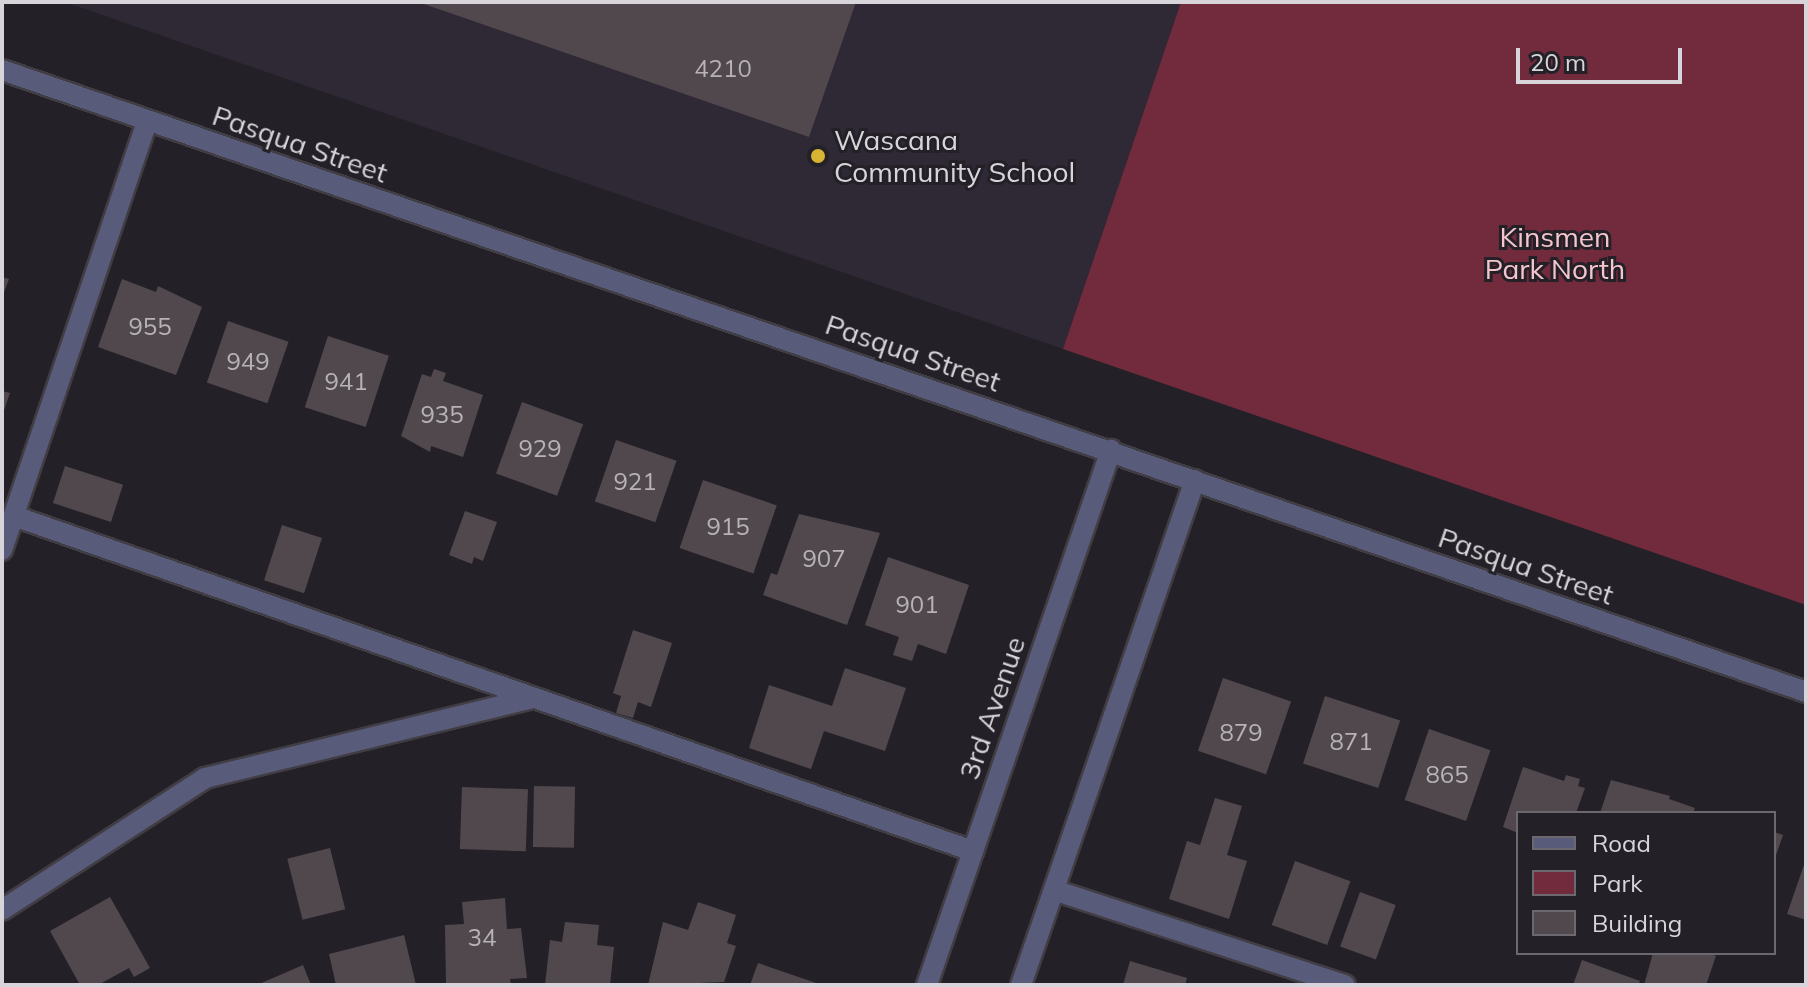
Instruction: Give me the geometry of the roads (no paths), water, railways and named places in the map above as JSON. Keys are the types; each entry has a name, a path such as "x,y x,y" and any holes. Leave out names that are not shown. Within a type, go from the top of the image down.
{"street":[{"name":"Pasqua Street","path":"2,70 1806,692"},
{"path":"2,550 147,121"},
{"name":"3rd Avenue","path":"927,985 1111,450"},
{"path":"1021,985 1195,480"},
{"path":"14,516 973,851"},
{"path":"2,910 205,778 532,698"},
{"path":"1054,890 1345,985"}],"place":[{"name":"Wascana Community School","path":"818,156"}],"park label":[{"name":"Kinsmen Park North","path":"1555,253"}]}
